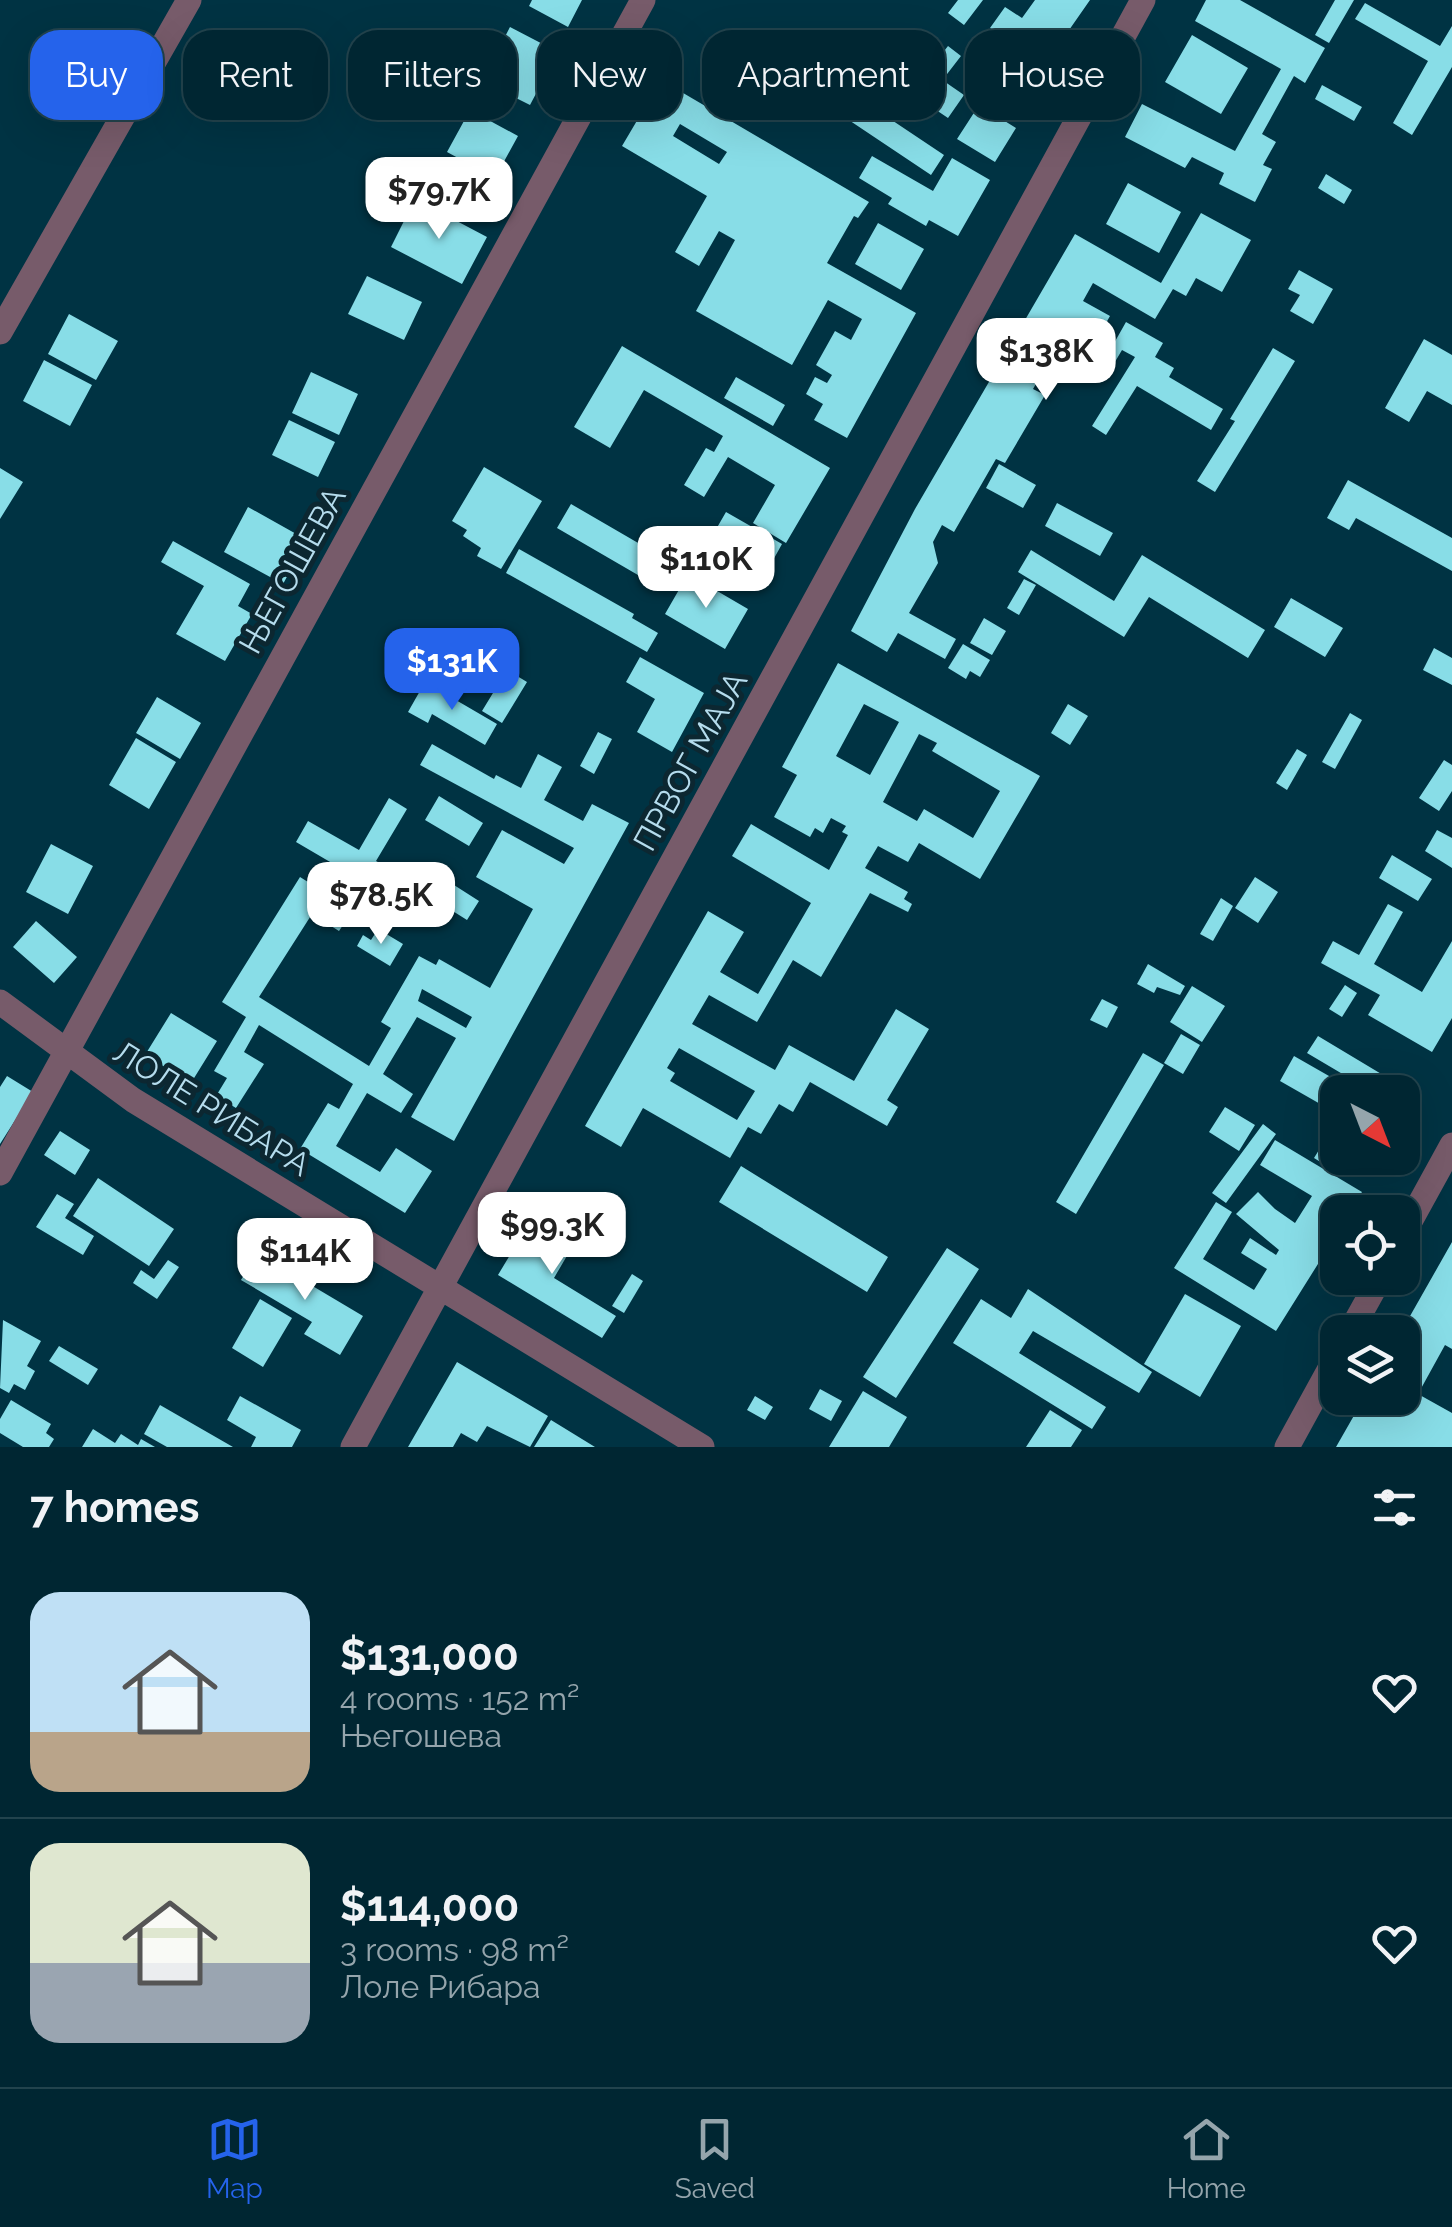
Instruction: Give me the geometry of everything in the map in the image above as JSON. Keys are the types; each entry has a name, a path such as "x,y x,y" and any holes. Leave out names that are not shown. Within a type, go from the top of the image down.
{"street":[{"path":"0,332 189,0"},
{"name":"ЊЕГОШЕВА","path":"0,1173 643,0"},
{"name":"ПРВОГ МАЈА","path":"353,1447 1143,0"},
{"name":"ЛОЛЕ РИБАРА","path":"0,1002 134,1100 702,1447"},
{"path":"1420,1203 1452,1145"},
{"path":"1287,1447 1320,1387"}],"building":[{"path":"532,0 582,0 568,27 529,6"},
{"path":"958,0 983,0 964,25 948,13"},
{"path":"1035,0 1090,0 1069,30 990,28 1005,7 1022,18"},
{"path":"1206,0 1240,0 1325,48 1305,83 1294,76 1262,134 1276,142 1263,165 1272,169 1255,202 1219,184 1224,173 1192,157 1185,168 1125,137 1134,120 1140,120 1142,104 1235,151 1281,69 1195,21"},
{"path":"1335,0 1354,0 1329,43 1315,35"},
{"path":"1365,3 1440,46 1452,26 1452,67 1412,135 1393,123 1428,61 1355,19"},
{"path":"517,31 537,41 537,92 530,105 517,98"},
{"path":"1192,35 1248,68 1221,114 1165,82"},
{"path":"948,46 961,56 945,77"},
{"path":"945,82 964,95 948,118 945,116"},
{"path":"1322,85 1362,107 1354,121 1315,99"},
{"path":"682,92 702,104 702,120 729,120 869,202 858,218 854,216 827,263 916,313 847,438 814,420 823,404 806,394 815,377 827,383 832,375 816,365 835,331 851,340 862,319 828,300 792,365 696,311 735,240 719,231 699,266 675,252 707,196 622,146 637,120 682,120","holes":["680,124 727,152 719,164 673,136"]},
{"path":"465,120 488,120 518,136 495,178 447,152"},
{"path":"849,120 892,120 944,155 931,175"},
{"path":"969,120 1003,120 1016,128 995,162 957,139"},
{"path":"872,156 933,191 952,158 990,180 958,236 929,220 926,226 888,204 892,198 859,178"},
{"path":"1326,174 1352,190 1344,204 1318,188"},
{"path":"1128,183 1181,212 1159,253 1106,224"},
{"path":"415,199 487,237 462,284 391,247"},
{"path":"1201,213 1251,240 1222,292 1196,278 1186,296 1173,289 1155,319 1093,283 1083,301 1110,316 1098,337 1113,345 1126,322 1163,343 1155,357 1174,368 1169,377 1223,409 1211,430 1137,386 1106,435 1092,426 1135,357 1122,350 1109,372 1060,342 1033,389 1045,395 1005,463 996,459 954,532 942,525 933,542 938,563 909,613 956,639 945,659 898,633 887,652 851,631 915,509 1075,234 1161,283"},
{"path":"878,223 924,249 901,290 855,264"},
{"path":"1299,270 1333,289 1313,324 1290,311 1300,295 1288,289"},
{"path":"367,276 422,302 404,340 348,314"},
{"path":"69,314 118,341 96,380 48,354"},
{"path":"1424,339 1452,355 1452,405 1427,391 1409,422 1385,408"},
{"path":"622,346 830,468 786,543 753,523 775,485 728,457 704,497 684,485 706,448 714,452 723,436 644,390 610,448 574,427"},
{"path":"1273,348 1295,361 1215,492 1197,481 1235,421 1230,419"},
{"path":"44,360 92,385 70,426 23,401"},
{"path":"311,372 358,394 339,435 292,413"},
{"path":"736,377 785,405 773,426 724,398"},
{"path":"289,420 335,442 318,477 272,455"},
{"path":"999,464 1036,485 1023,508 986,488"},
{"path":"484,467 542,501 501,569 477,556 481,548 463,536 467,530 452,521"},
{"path":"0,468 23,482 0,519"},
{"path":"1348,480 1452,538 1452,571 1356,518 1349,530 1327,518"},
{"path":"1057,503 1113,533 1100,556 1045,526"},
{"path":"571,504 664,558 650,582 557,528"},
{"path":"248,507 307,540 283,584 224,552"},
{"path":"726,512 782,544 767,571 711,538"},
{"path":"173,541 250,584 238,606 252,614 225,661 176,634 204,586 161,562"},
{"path":"519,549 634,614 632,618 658,633 647,652 506,573"},
{"path":"1031,550 1114,601 1142,555 1265,630 1248,658 1149,597 1124,637 1018,572"},
{"path":"688,574 748,609 725,649 665,614"},
{"path":"1024,579 1036,585 1019,615 1007,608"},
{"path":"1291,598 1343,628 1325,657 1274,627"},
{"path":"984,618 1006,631 992,655 970,643"},
{"path":"963,644 990,660 980,677 970,671 966,679 948,668"},
{"path":"1434,648 1452,658 1452,685 1423,670"},
{"path":"640,657 704,693 672,752 637,732 655,699 626,682"},
{"path":"838,663 1040,776 980,879 919,843 908,862 878,846 865,868 908,892 904,899 912,904 908,912 870,893 821,977 793,960 757,1022 709,995 692,1024 775,1070 789,1045 854,1081 896,1009 929,1029 887,1100 898,1107 887,1126 810,1082 793,1112 779,1104 761,1134 748,1127 730,1158 643,1108 621,1147 585,1126 708,911 744,932 720,972 758,994 811,903 732,856 751,824 829,870 848,835 842,832 846,826 831,818 823,833 815,828 810,837 774,817 797,775 782,767","holes":["864,704 899,722 870,775 836,756","919,734 937,743 932,751 1000,791 973,838 924,809 917,821 883,802","679,1048 755,1091 737,1120 670,1081 675,1073 667,1068"]},
{"path":"507,670 527,682 502,723 482,711"},
{"path":"425,682 497,724 485,745 432,714 428,723 408,712"},
{"path":"157,697 201,723 180,759 136,733"},
{"path":"1068,704 1088,716 1070,745 1051,733"},
{"path":"1350,713 1362,720 1335,769 1322,762"},
{"path":"598,732 612,739 594,774 580,766"},
{"path":"136,738 176,762 149,809 109,785"},
{"path":"432,744 494,779 496,775 521,788 538,754 562,767 544,800 583,821 592,804 629,823 454,1141 411,1117 456,1038 417,1017 383,1074 413,1094 401,1113 367,1093 336,1146 380,1172 396,1148 432,1171 405,1213 300,1149 328,1103 339,1109 353,1084 259,1025 244,1052 264,1064 236,1108 216,1096 227,1078 214,1071 246,1017 222,1002 300,877 353,910 339,931 312,914 259,997 369,1066 391,1028 381,1022 419,956 436,965 439,959 490,988 533,909 476,877 502,830 564,864 574,848 420,765","holes":["422,989 472,1017 466,1028 418,1001"]},
{"path":"1297,749 1307,755 1287,790 1276,783"},
{"path":"1444,760 1452,765 1452,791 1439,811 1419,798"},
{"path":"439,796 483,823 469,846 425,820"},
{"path":"389,798 407,809 376,861 396,872 383,893 296,842 308,821 359,850"},
{"path":"1437,830 1452,838 1452,868 1425,851"},
{"path":"51,844 93,866 68,914 26,892"},
{"path":"1392,855 1432,879 1418,901 1379,878"},
{"path":"418,862 479,901 467,920 432,898 426,908 400,891"},
{"path":"1255,877 1278,892 1258,923 1235,908"},
{"path":"1221,898 1233,906 1213,941 1200,934"},
{"path":"1388,904 1403,912 1374,964 1422,992 1452,941 1452,1018 1432,1052 1368,1015 1380,995 1321,963 1333,941 1359,955"},
{"path":"36,921 77,957 54,983 13,947"},
{"path":"378,929 403,944 390,966 357,946 363,935 371,940"},
{"path":"1148,964 1185,986 1180,995 1157,987 1154,993 1137,984"},
{"path":"1345,985 1357,993 1342,1017 1329,1009"},
{"path":"1192,986 1225,1006 1202,1042 1170,1022"},
{"path":"1102,999 1118,1007 1107,1028 1090,1020"},
{"path":"171,1013 217,1041 191,1083 145,1055"},
{"path":"1181,1034 1200,1045 1183,1074 1164,1063"},
{"path":"1318,1036 1383,1075 1344,1075 1307,1053"},
{"path":"1143,1053 1164,1065 1076,1214 1056,1202"},
{"path":"1294,1056 1327,1075 1320,1075 1320,1104 1280,1081"},
{"path":"7,1076 33,1092 0,1144 0,1087"},
{"path":"1225,1107 1255,1125 1239,1151 1209,1132"},
{"path":"1263,1124 1276,1134 1226,1203 1212,1193"},
{"path":"60,1131 90,1150 75,1175 44,1155"},
{"path":"1275,1140 1320,1167 1320,1175 1334,1175 1362,1192 1320,1195 1320,1261 1276,1331 1174,1268 1216,1202 1232,1212 1203,1259 1254,1290 1267,1269 1241,1253 1250,1238 1276,1255 1279,1250 1236,1214 1258,1192 1295,1223 1312,1196 1260,1165"},
{"path":"741,1166 888,1257 867,1292 719,1202"},
{"path":"98,1178 174,1229 149,1266 73,1216"},
{"path":"57,1194 74,1204 65,1218 94,1236 83,1255 36,1227"},
{"path":"532,1218 575,1242 554,1278 616,1316 602,1338 498,1275"},
{"path":"1452,1242 1452,1349 1445,1345 1420,1390 1420,1315 1411,1315"},
{"path":"947,1248 979,1269 896,1398 863,1377"},
{"path":"257,1253 363,1316 340,1355 304,1334 312,1322 241,1280"},
{"path":"168,1260 179,1267 157,1299 133,1283 141,1270 154,1279"},
{"path":"632,1274 643,1281 624,1313 612,1306"},
{"path":"1028,1289 1152,1372 1139,1393 1033,1331 1019,1353 1106,1407 1092,1429 953,1343 981,1299 1011,1318"},
{"path":"1185,1294 1241,1326 1200,1397 1144,1364"},
{"path":"260,1299 292,1318 263,1367 232,1348"},
{"path":"3,1320 41,1341 27,1366 35,1371 25,1390 14,1384 9,1393 0,1388"},
{"path":"59,1346 98,1369 88,1385 49,1361"},
{"path":"457,1362 548,1416 530,1447 487,1426 477,1442 461,1433 453,1447 408,1447"},
{"path":"820,1389 842,1401 831,1421 809,1409"},
{"path":"863,1391 907,1417 889,1447 829,1447"},
{"path":"1420,1395 1452,1413 1452,1447 1336,1447 1354,1415 1420,1415"},
{"path":"240,1396 301,1430 292,1447 251,1447 256,1437 227,1420"},
{"path":"755,1396 773,1407 765,1420 747,1410"},
{"path":"11,1400 51,1424 46,1433 54,1439 49,1447 23,1447 0,1433 0,1419"},
{"path":"160,1405 233,1447 167,1447 144,1434"},
{"path":"1050,1410 1082,1430 1071,1447 1026,1447"},
{"path":"551,1420 595,1447 534,1447"},
{"path":"93,1429 115,1443 121,1434 138,1445 141,1439 155,1447 82,1447"}]}
